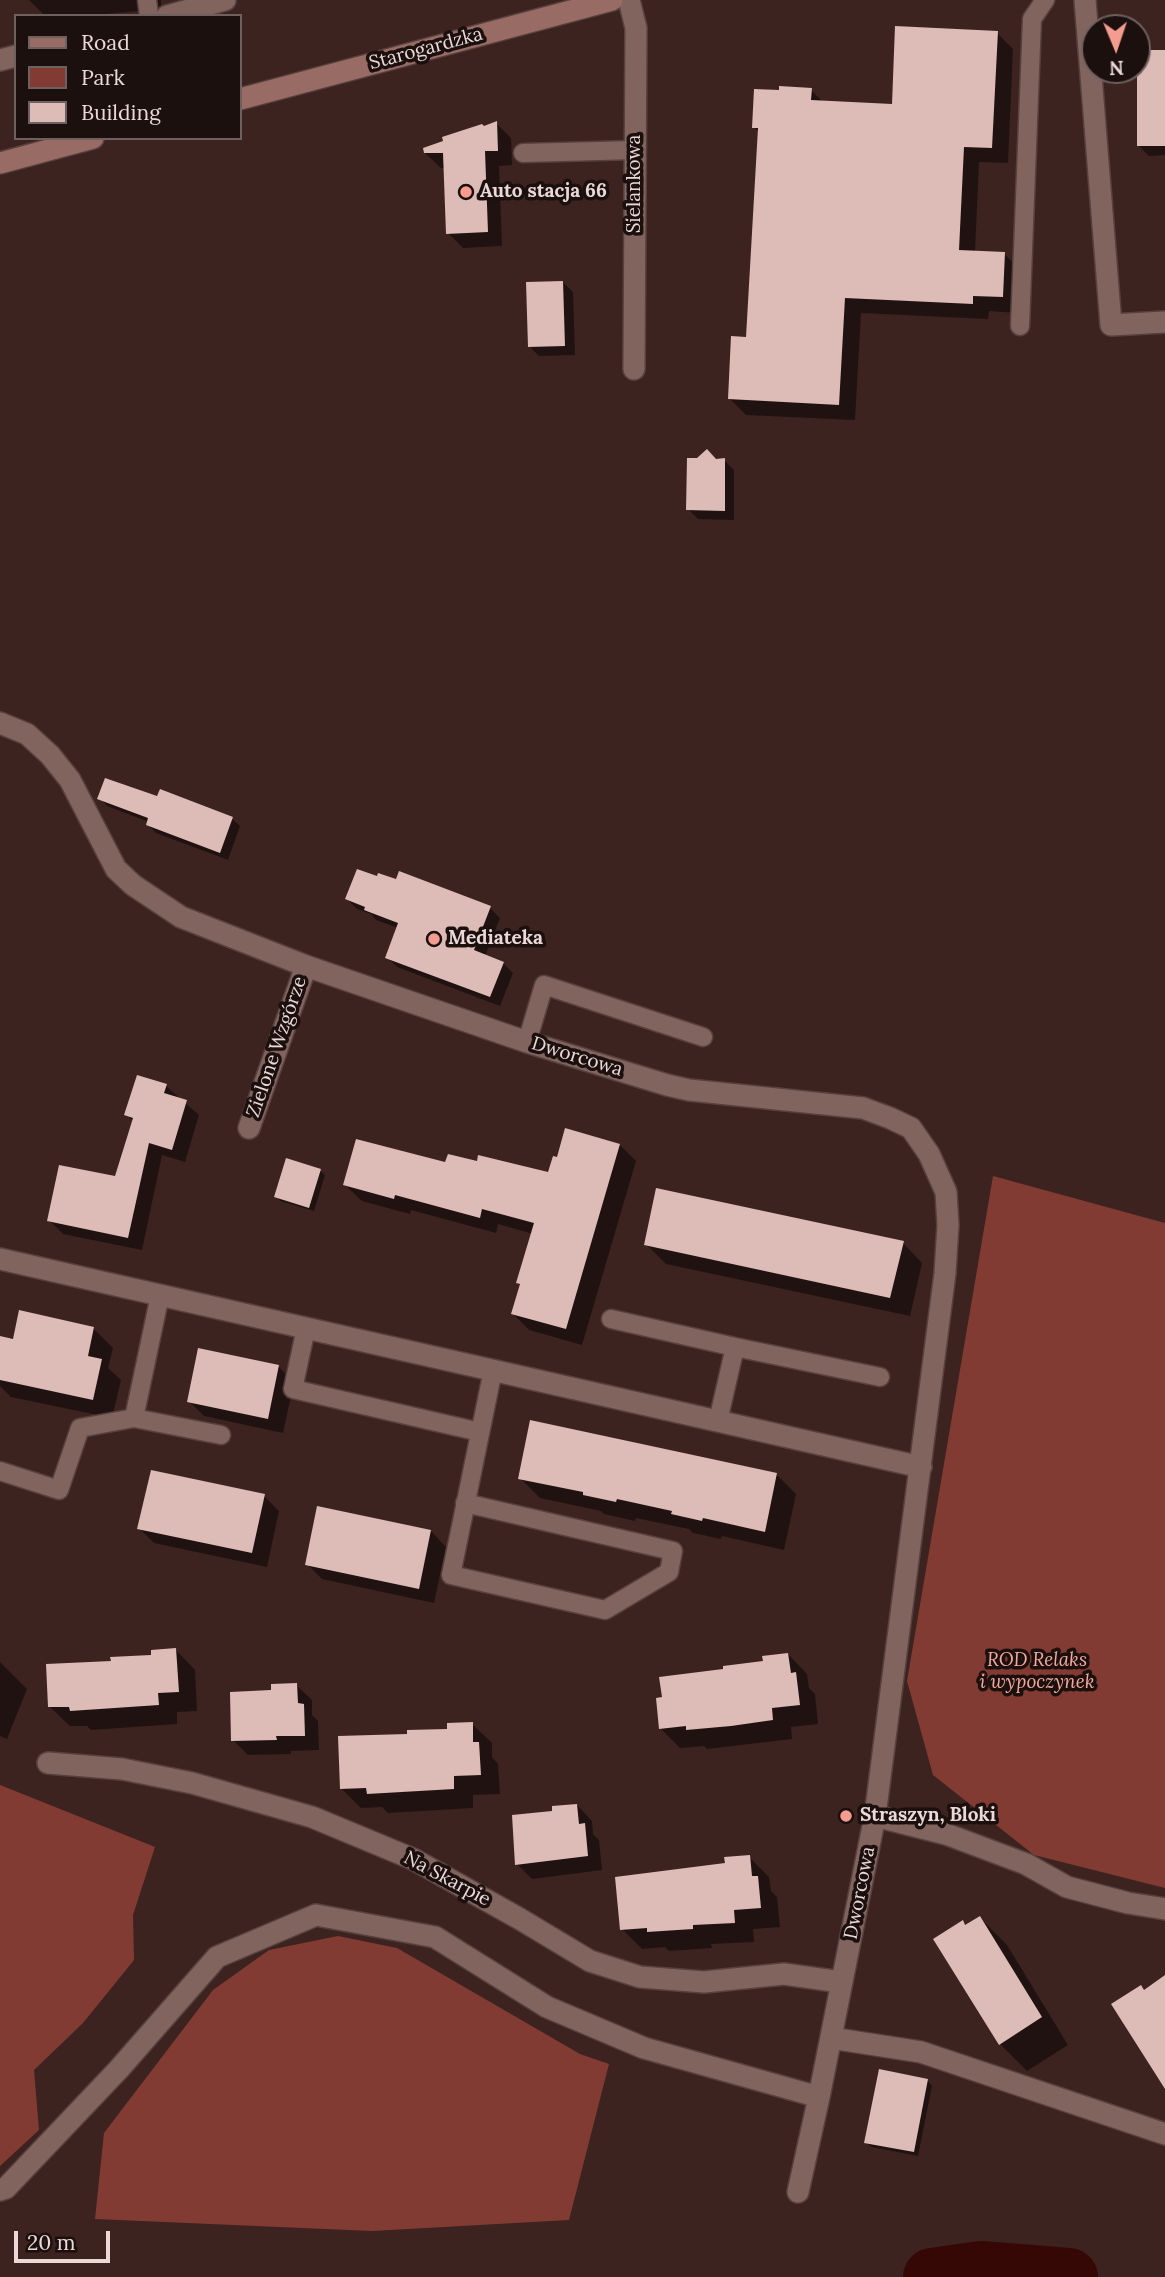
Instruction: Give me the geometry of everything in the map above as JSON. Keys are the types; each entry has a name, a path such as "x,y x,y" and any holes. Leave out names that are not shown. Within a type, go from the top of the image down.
{"main road":[{"name":"Starogardzka","path":"242,98 612,0"},
{"path":"0,163 86,140"}],"street":[{"path":"174,14 225,0"},
{"name":"Sielankowa","path":"629,0 636,28 634,369"},
{"path":"1085,0 1111,325 1165,322"},
{"name":"Dworcowa","path":"0,723 27,734 50,755 70,780 116,869 133,885 181,917 306,966 527,1042 689,1090 863,1108 911,1128 929,1154 946,1192 948,1225 945,1273 921,1467 875,1816 798,2192"},
{"name":"Zielone Wzgórze","path":"249,1128 306,966"},
{"path":"0,1259 921,1467"},
{"name":"Na Skarpie","path":"48,1763 121,1769 192,1783 312,1817 412,1859 590,1961 640,1977 704,1982 784,1974 841,1982"},
{"path":"875,1816 946,1834 1026,1864 1067,1887 1128,1903 1165,1909"},
{"path":"0,2190 6,2188 120,2070 217,1957 316,1915 435,1937 547,2007 644,2048 819,2097"},
{"path":"831,2038 921,2052 1165,2134"}],"lane":[{"path":"1020,326 1032,19 1045,0"},
{"path":"523,153 636,150"},
{"path":"527,1042 544,985 703,1037"},
{"path":"134,1419 160,1295"},
{"path":"611,1319 880,1377"},
{"path":"306,1328 293,1389 480,1432"},
{"path":"718,1421 736,1346"},
{"path":"465,1503 673,1551 669,1573 605,1610 451,1575 465,1503 493,1370"},
{"path":"0,1471 59,1490 80,1428 134,1419 221,1435"}],"green space":[{"name":"ROD Relaks i wypoczynek","path":"993,1176 1165,1223 1165,1888 1034,1855 933,1775 907,1681"},
{"path":"0,1785 155,1847 133,1915 134,1960 83,2023 34,2070 39,2130 0,2166"},
{"path":"338,1936 397,1948 580,2054 609,2064 569,2220 372,2231 95,2219 104,2133 213,1990 269,1950"}],"building":[{"path":"895,26 998,31 992,148 964,147 959,250 1005,252 1003,297 973,296 973,304 845,298 839,405 728,399 731,336 746,337 758,128 752,128 754,89 779,90 779,86 812,88 811,100 892,104"},
{"path":"1151,50 1165,50 1165,146 1137,146 1137,84 1151,84"},
{"name":"Auto stacja 66","path":"497,121 498,151 485,151 488,232 446,234 443,153 424,153 423,148 443,141 442,137"},
{"path":"563,281 565,346 528,347 526,282"},
{"path":"707,449 716,459 725,458 725,511 686,510 687,458 697,458"},
{"path":"105,778 157,796 160,789 233,817 220,853 146,825 148,818 97,799"},
{"name":"Mediateka","path":"357,869 396,879 399,871 491,906 474,950 504,962 490,997 385,958 398,923 364,910 365,907 345,899"},
{"path":"137,1075 167,1084 164,1093 187,1100 172,1150 149,1143 128,1238 47,1221 59,1165 115,1176 133,1118 124,1115"},
{"path":"565,1128 620,1144 566,1329 511,1314 520,1284 516,1283 534,1223 482,1209 480,1218 395,1195 394,1199 343,1185 356,1139 445,1162 448,1154 477,1161 478,1155 548,1172 553,1156 557,1157"},
{"path":"286,1158 321,1169 309,1208 274,1197"},
{"path":"656,1188 904,1241 890,1298 644,1245"},
{"path":"19,1310 94,1327 88,1356 102,1359 93,1400 0,1380 0,1336 13,1339"},
{"path":"198,1348 279,1365 268,1419 187,1402"},
{"path":"530,1420 777,1473 765,1532 703,1518 702,1521 671,1514 672,1511 617,1499 616,1502 583,1495 583,1492 518,1479"},
{"path":"151,1470 265,1494 252,1553 137,1529"},
{"path":"317,1506 431,1530 419,1589 305,1565"},
{"path":"176,1648 179,1692 158,1693 159,1705 70,1711 69,1707 48,1707 46,1664 111,1661 110,1657 151,1655 151,1650"},
{"path":"788,1653 791,1673 796,1672 800,1705 772,1708 773,1720 686,1730 686,1726 659,1729 656,1698 662,1697 659,1677 723,1669 723,1666 763,1661 762,1656"},
{"path":"297,1683 298,1703 304,1704 305,1736 276,1736 277,1740 231,1741 230,1692 271,1690 271,1684"},
{"path":"473,1722 473,1742 479,1742 481,1775 454,1776 454,1789 367,1794 366,1788 340,1789 338,1736 407,1734 407,1730 447,1729 447,1723"},
{"path":"577,1804 579,1824 585,1823 588,1856 515,1865 512,1815 552,1811 552,1806"},
{"path":"750,1855 752,1876 758,1876 761,1908 734,1910 735,1923 693,1925 693,1929 647,1932 647,1928 620,1930 615,1877 725,1863 724,1857"},
{"path":"980,1916 1042,2017 999,2045 933,1939 963,1920 965,1925"},
{"path":"1165,1975 1165,2089 1111,2004 1141,1985 1144,1990"},
{"path":"879,2069 928,2079 914,2152 864,2143"}],"waterway":[{"path":"932,2277 981,2270 1069,2277"}],"place":[{"name":"Auto stacja 66","path":"466,192"},
{"name":"Mediateka","path":"434,939"},
{"name":"Straszyn, Bloki","path":"846,1816"}]}
